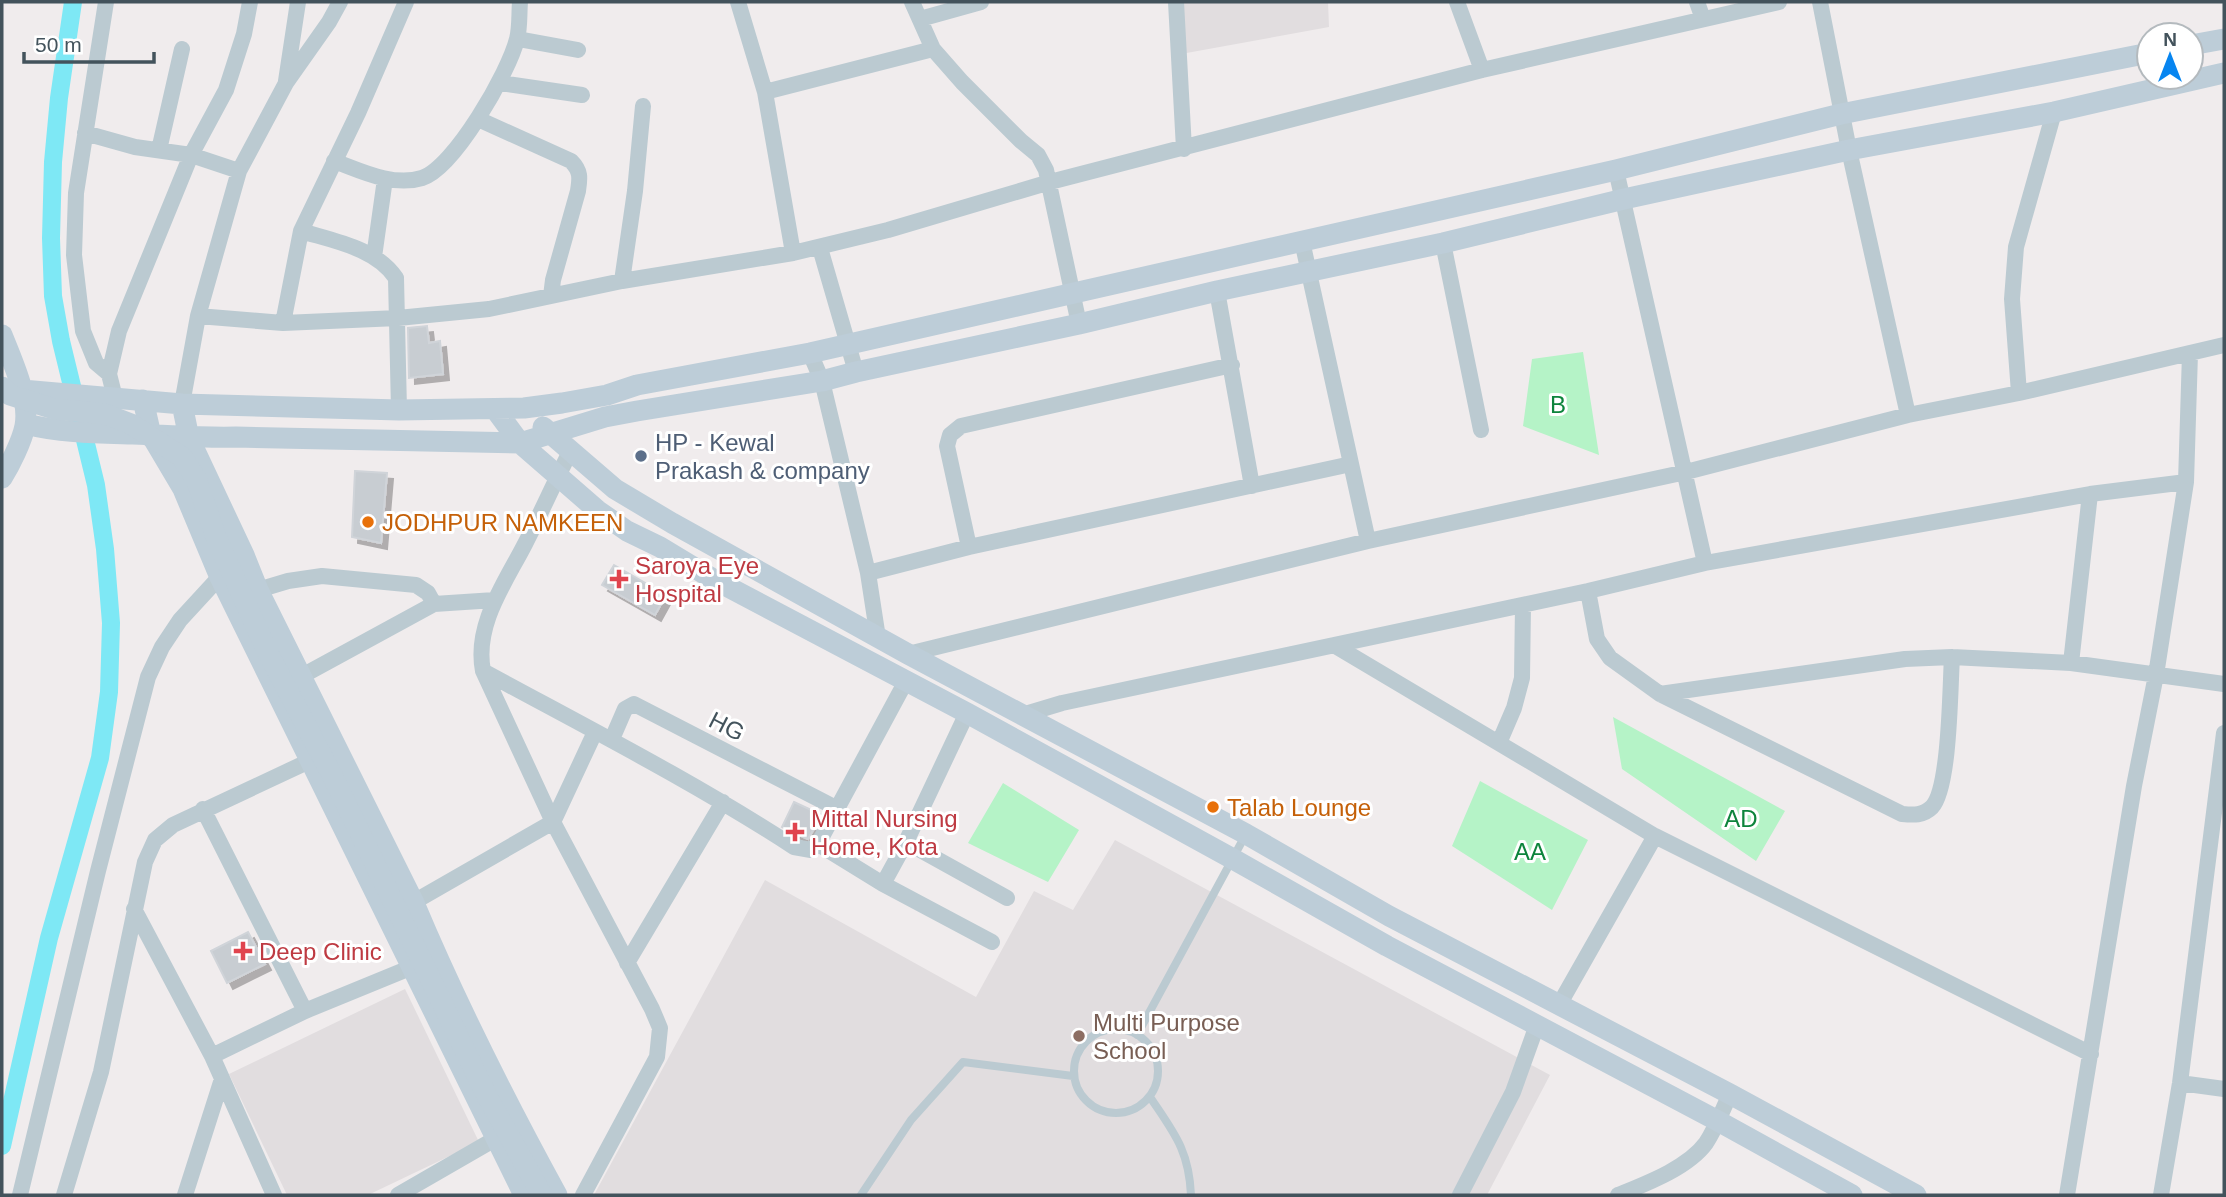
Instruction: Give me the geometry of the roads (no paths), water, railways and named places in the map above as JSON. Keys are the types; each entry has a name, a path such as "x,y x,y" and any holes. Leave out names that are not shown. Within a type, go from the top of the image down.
{"street":[{"path":"106,2 76,193 74,255 83,331 96,363 109,374"},
{"path":"110,398 109,374 119,331 191,155 226,90 244,34 250,2"},
{"path":"286,83 298,2"},
{"path":"340,2 286,83 239,171 198,316 182,404 189,438 258,590 414,903 436,956 529,1145 557,1195"},
{"path":"283,323 301,230 358,113 406,2"},
{"path":"334,161 385,179 419,179 432,174 450,156 478,119 500,83 518,39 520,2"},
{"path":"738,2 765,92 793,253"},
{"path":"912,2 933,49 962,82 1038,155 1046,170 1079,324"},
{"path":"920,19 981,2"},
{"path":"1176,2 1184,149"},
{"path":"1457,2 1482,70"},
{"path":"1697,2 1703,19"},
{"path":"198,316 283,323 398,318 489,309 622,281 820,248 1050,182 1482,70 1779,2"},
{"path":"1820,2 1849,149 1908,415"},
{"path":"518,39 578,50"},
{"path":"2205,42 2224,39"},
{"path":"159,150 182,49"},
{"path":"765,92 933,49"},
{"path":"542,1195 487,1096 333,777 268,653 216,537 197,479 182,457 131,424 105,414 54,409 10,395 22,389 182,404 399,410 524,408 607,395 637,385 810,353 1616,170 1842,114 2135,56"},
{"path":"34,426 100,434 189,438 520,443 605,417 822,381 1079,324 1217,290 1443,243 1849,149 2054,112 2224,73"},
{"path":"500,83 582,95"},
{"path":"622,281 635,191 643,106"},
{"path":"2019,393 2012,299 2016,247 2054,112"},
{"path":"478,119 571,161 578,168 578,191 551,296"},
{"path":"85,133 135,147 191,155 239,171"},
{"path":"1616,170 1705,563"},
{"path":"374,257 385,179"},
{"path":"301,230 354,247 374,257 387,266 396,278 399,410"},
{"path":"1302,241 1368,541"},
{"path":"1443,243 1481,430"},
{"path":"820,248 856,372"},
{"path":"1217,290 1252,485"},
{"path":"2,335 34,426 2,478"},
{"path":"908,654 1368,541 1686,472 1908,415 2019,393 2224,345"},
{"path":"810,353 822,381 868,573 878,638"},
{"path":"2067,1195 2134,786 2156,675 2186,482 2190,353"},
{"path":"969,547 947,446 950,435 961,426 1231,365"},
{"path":"143,400 151,435 183,489 219,575 524,1195"},
{"path":"524,408 615,489 878,638 1246,834 1389,916 1730,1094 1916,1195"},
{"path":"495,409 520,443 597,510 627,531 967,713 1387,946 1852,1195"},
{"path":"571,450 495,600 482,637 480,656 483,671 553,822 660,1028 657,1057 583,1195"},
{"path":"868,573 969,547 1351,464"},
{"path":"1022,715 1062,703 1588,592 1705,563 2090,494 2186,482"},
{"path":"2071,663 2090,494"},
{"path":"20,1195 148,677 162,647 180,620 219,575 244,555"},
{"path":"258,590 288,580 322,576 416,585 428,593 434,604"},
{"path":"1588,592 1597,639 1611,658 1660,694 1902,814 1920,815 1933,806 1944,779 1952,657"},
{"path":"300,677 434,604 495,600"},
{"path":"1499,743 1514,708 1522,678 1523,605"},
{"path":"1334,645 1655,836 2091,1054"},
{"path":"1660,694 1905,659 1952,657 2071,663 2224,684"},
{"path":"483,671 612,739 723,802 794,847 811,850 818,844 838,809 906,681"},
{"name":"HG","path":"612,739 625,709 634,704 838,809"},
{"path":"883,884 906,842 967,713"},
{"path":"386,914 414,903 553,822 596,732"},
{"path":"2161,1195 2180,1083 2224,733"},
{"path":"64,1195 101,1072 134,909 145,862 155,840 173,825 203,809 337,748"},
{"path":"627,963 723,802"},
{"path":"203,809 305,1011"},
{"path":"1559,1005 1655,836"},
{"path":"906,842 1007,898"},
{"path":"818,844 883,884 992,942"},
{"path":"134,909 212,1056 274,1195"},
{"path":"212,1056 305,1011 436,956"},
{"path":"1460,1195 1513,1092 1537,1025"},
{"path":"185,1195 222,1079"},
{"path":"2180,1083 2224,1089"},
{"path":"1618,1195 1665,1174 1692,1158 1705,1144 1730,1094"},
{"path":"398,1195 495,1139"}],"lane":[{"path":"1137,1035 1246,834"},
{"path":"1110,1028 1127,1029 1137,1035 1153,1049 1159,1065 1157,1082 1150,1097 1138,1108 1122,1113 1105,1112 1090,1105 1078,1092 1073,1076 1074,1060 1082,1045 1094,1034 1110,1028"},
{"path":"861,1195 911,1120 963,1062 1073,1076"},
{"path":"1150,1097 1181,1143 1190,1173 1191,1195"}],"waterway":[{"path":"2,1146 49,938 100,758 109,692 111,623 96,485 61,341 53,296 53,162 73,2"}],"place":[{"name":"HP - Kewal Prakash & company","path":"641,456"},
{"name":"JODHPUR NAMKEEN","path":"368,522"},
{"name":"Saroya Eye Hospital","path":"619,579"},
{"name":"Talab Lounge","path":"1213,807"},
{"name":"Mittal Nursing Home, Kota","path":"795,832"},
{"name":"Deep Clinic","path":"243,951"},
{"name":"Multi Purpose School","path":"1079,1036"}],"park label":[{"name":"B","path":"1558,404"},
{"name":"AD","path":"1741,818"},
{"name":"AA","path":"1530,851"}]}
